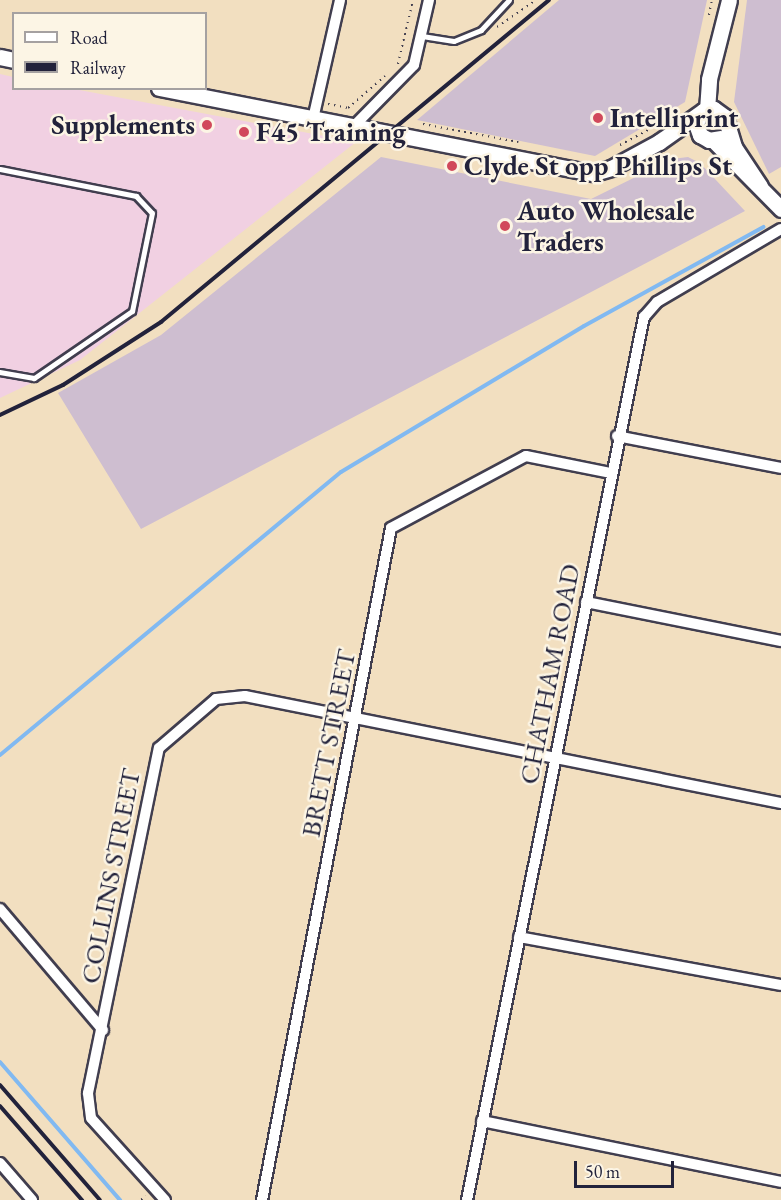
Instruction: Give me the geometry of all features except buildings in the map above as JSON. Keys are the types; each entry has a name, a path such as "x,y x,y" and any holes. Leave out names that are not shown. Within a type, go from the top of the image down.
{"street":[{"path":"313,119 340,0"},
{"path":"353,127 414,64 429,0"},
{"path":"729,0 718,51 709,79 704,112 696,128 760,186 781,209"},
{"path":"718,51 718,92 734,147 760,186"},
{"path":"169,90 594,173 659,142 704,112 718,110 726,121 723,135 708,139 659,142"},
{"name":"CHATHAM ROAD","path":"467,1200 617,436 644,317 657,302 781,229"},
{"path":"617,436 781,468"},
{"name":"BRETT STREET","path":"262,1200 356,720 391,528 526,456 610,473"},
{"path":"586,602 781,641"},
{"name":"COLLINS STREET","path":"165,1200 91,1118 88,1093 103,1030 159,748 216,699 229,695 781,803"},
{"path":"0,909 103,1030"},
{"path":"519,937 781,985"},
{"path":"482,1121 781,1182"},
{"path":"0,1164 32,1200"}],"lane":[{"path":"421,36 454,41 481,30 509,0"},
{"path":"0,169 136,196 152,213 132,311 34,378 0,372"}],"path":[{"path":"325,104 348,108 398,64 413,0"},
{"path":"481,30 503,26 536,0"},
{"path":"708,24 712,0"},
{"path":"417,123 520,143"},
{"path":"614,149 660,124"}],"shaded area":[{"path":"559,0 707,0 685,102 595,156 417,120"},
{"path":"747,0 781,0 781,167 769,174 734,102"},
{"path":"0,74 12,77 12,90 79,90 356,142 80,360 0,398"},
{"path":"381,157 591,199 672,159 688,157 700,163 745,211 141,529 58,393 161,335"}],"waterway":[{"path":"0,755 341,472 584,326 763,227"},
{"path":"0,1062 120,1200"}],"railway":[{"path":"0,415 63,385 161,322 549,0"},
{"path":"0,1085 100,1200"},
{"path":"0,1106 82,1200"}],"place":[{"name":"Intelliprint","path":"598,118"},
{"name":"Supplements","path":"207,125"},
{"name":"F45 Training","path":"244,132"},
{"name":"Clyde St opp Phillips St","path":"452,166"},
{"name":"Auto Wholesale Traders","path":"505,226"}]}
